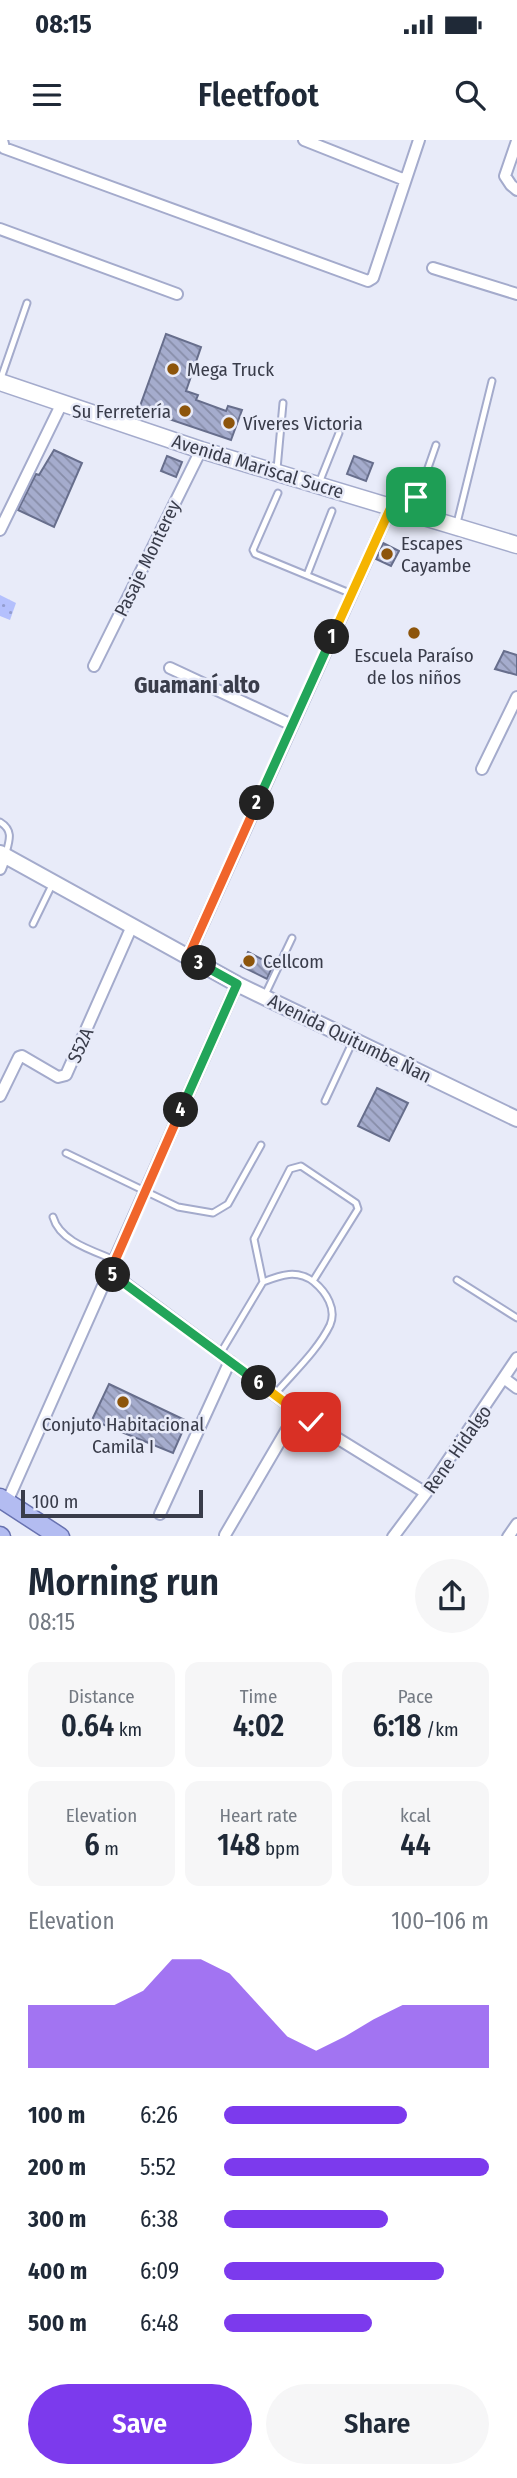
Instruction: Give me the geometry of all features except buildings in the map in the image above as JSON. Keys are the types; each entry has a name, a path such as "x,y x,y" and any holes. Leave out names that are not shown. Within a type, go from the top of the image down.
{"main road":[{"name":"Avenida Mariscal Sucre","path":"0,381 201,450 412,514 514,540"},
{"path":"2,1502 60,1536"}],"street":[{"path":"304,140 405,180"},
{"path":"2,144 368,281 373,278 419,140"},
{"path":"517,141 505,176 517,190"},
{"path":"0,229 177,294"},
{"path":"433,268 517,294"},
{"path":"0,530 62,403"},
{"name":"Pasaje Monterey","path":"94,666 201,450"},
{"path":"188,957 391,507"},
{"path":"170,668 292,725"},
{"path":"482,769 517,697"},
{"name":"Avenida Quitumbe Ñan","path":"2,860 54,882 237,984 517,1119"},
{"name":"S52A","path":"0,1096 19,1057 22,1056 58,1077 66,1075 132,926"},
{"path":"2,1502 110,1272 237,984"},
{"path":"110,1272 297,1412 426,1493"},
{"path":"160,1514 225,1358"},
{"name":"Rene Hidalgo","path":"393,1536 426,1493 517,1358"},
{"path":"505,1379 517,1388"},
{"path":"225,1535 297,1412"},
{"path":"508,1536 517,1524"}],"lane":[{"path":"0,381 27,303"},
{"path":"456,526 492,381"},
{"path":"277,472 284,403"},
{"path":"318,486 339,433"},
{"path":"412,514 436,445"},
{"path":"278,493 253,550 255,554 352,594"},
{"path":"307,575 332,511"},
{"path":"0,822 8,827 10,832 2,860"},
{"path":"33,923 54,882"},
{"path":"264,997 292,938"},
{"path":"325,1101 353,1040"},
{"path":"66,1153 178,1208 213,1213 228,1204 261,1145"},
{"path":"225,1358 263,1282 254,1239 290,1170 301,1166 356,1203 358,1209 313,1281"},
{"path":"53,1217 56,1226 73,1241 115,1260"},
{"path":"263,1282 286,1273 306,1276 326,1292 330,1300 331,1323 313,1350 275,1395"},
{"path":"457,1280 517,1318"},
{"path":"2,1502 47,1536"},
{"path":"0,1528 2,1535"}],"shaded area":[{"path":"0,595 16,603 10,620 0,616"}],"place":[{"name":"Mega Truck","path":"173,369"},
{"name":"Su Ferretería","path":"185,411"},
{"name":"Víveres Victoria","path":"229,423"},
{"name":"Escapes Cayambe","path":"387,554"},
{"name":"Escuela Paraíso de los niños","path":"414,633"},
{"name":"Cellcom","path":"249,961"},
{"name":"Conjuto Habitacional Camila I","path":"123,1402"}],"district":[{"name":"Guamaní alto","path":"197,685"}],"route":[{"path":"311,1422 110,1272 237,984 188,957 391,507 412,514 416,497"}]}
